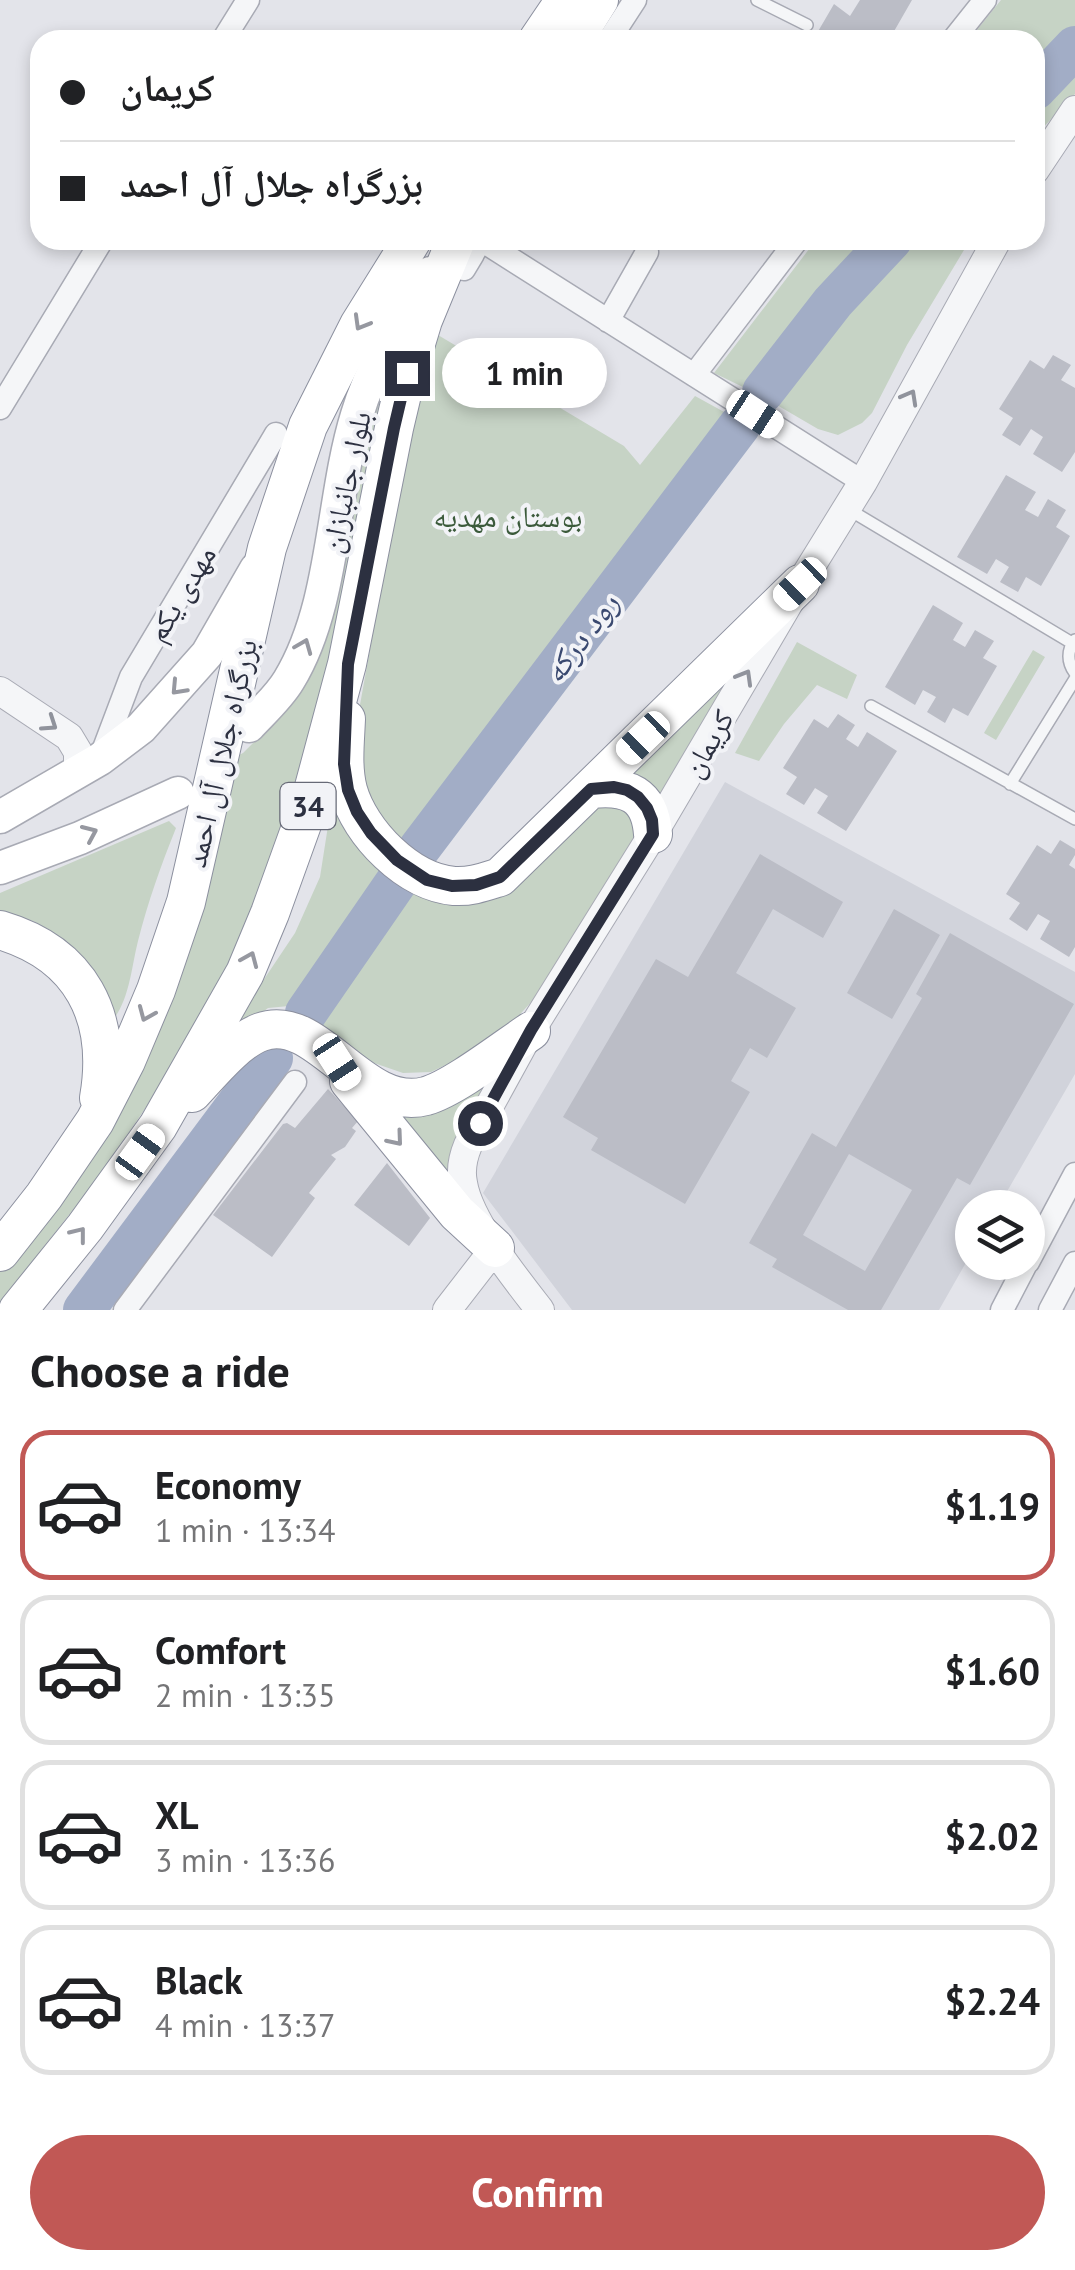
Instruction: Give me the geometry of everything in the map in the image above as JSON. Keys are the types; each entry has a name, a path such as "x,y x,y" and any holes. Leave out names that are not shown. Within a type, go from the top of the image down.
{"highway":[{"path":"530,30 546,0"},
{"path":"545,30 565,0"},
{"path":"580,30 600,0"},
{"name":"بزرگراه جلال آل احمد","path":"0,1252 95,1121 156,990 186,902 268,548 308,426 358,325 406,250"},
{"name":"34","path":"18,1310 85,1227 158,1126 251,958 310,802 348,664 394,428 422,320 462,250"},
{"path":"348,664 344,764 357,812 371,833 412,870 452,886 476,885 500,877 800,584"},
{"path":"591,789 614,787 638,797 652,820 653,834"},
{"path":"0,930 59,958 87,995 98,1021 103,1048 95,1121"},
{"path":"158,1126 244,1041 258,1033 285,1030 315,1044 388,1094 406,1098 442,1089 531,1032"},
{"path":"337,1062 356,1092 457,1213 495,1248"}],"main road":[{"name":"بلوار جانبازان","path":"249,726 289,680 305,647 327,567 342,476 362,399 402,317 460,250"},
{"name":"بلوار جانبازان","path":"0,817 89,765 141,728 207,654 268,548"},
{"path":"0,868 80,838 178,793"}],"street":[{"path":"229,30 248,0"},
{"path":"616,30 636,0"},
{"path":"961,30 985,0"},
{"path":"1045,154 1075,110"},
{"path":"0,408 96,250"},
{"path":"476,250 608,320 863,482"},
{"path":"694,376 789,250"},
{"name":"کریمان","path":"528,1306 463,1188 463,1157 468,1144 531,1032 863,482 991,250"},
{"path":"608,320 647,252"},
{"name":"مهدی یکم","path":"89,765 131,676 276,434"},
{"path":"0,691 69,737 89,765"},
{"path":"125,1310 295,1082"},
{"path":"1045,1229 1075,1174"},
{"path":"447,1310 495,1248"},
{"path":"1050,1310 1075,1263"},
{"path":"1002,1310 1018,1280"}],"lane":[{"path":"757,0 808,25"},
{"path":"846,508 1074,642 1069,660 1075,676 1010,784"},
{"path":"871,706 1075,818"}],"shaded area":[{"path":"725,782 1075,972 1075,1074 1008,1190 955,1190 956,1280 939,1310 572,1310 483,1193"}],"green space":[{"path":"1001,0 1075,0 1075,29 1045,61 1045,30 977,30"},
{"path":"1075,64 1075,94 1045,126 1045,95"},
{"path":"808,250 862,250 745,388 714,373"},
{"path":"898,250 964,250 872,413 838,435 818,429 770,401 818,336"},
{"path":"407,324 322,707 247,931 175,1064 92,1186 0,1302 0,1272 65,1189 231,759 262,734 357,440"},
{"name":"بوستان مهدیه","path":"438,335 624,446 640,465 695,396 726,413 402,850 367,813 352,749 380,594 390,512"},
{"path":"797,642 857,675 847,699 817,685 759,761 735,753"},
{"path":"1033,650 1045,657 996,740 984,733"},
{"path":"719,678 726,683 653,810 617,775"},
{"path":"338,762 397,871 302,997 289,1006 268,1008 210,1060 295,933 320,877"},
{"path":"596,796 633,810 637,834 542,990 514,1021 477,1050 431,1072 403,1073 374,1063 315,1022 414,883 449,897"},
{"path":"169,821 176,828 146,912 126,994 111,1023 88,964 50,930 33,921 0,913 0,893"},
{"path":"497,1068 458,1133 451,1154 451,1177 387,1100"}],"building":[{"path":"860,0 912,0 895,30 819,30 834,4 850,16"},
{"path":"1053,355 1071,365 1061,380 1075,388 1075,452 1062,472 1033,454 1043,437 1031,429 1020,446 1002,435 1013,418 999,409 1030,360 1044,369"},
{"path":"1006,475 1036,492 1025,510 1038,517 1048,499 1066,510 1056,527 1070,536 1041,586 1026,577 1018,592 1000,582 1009,567 996,559 987,574 957,557"},
{"path":"933,605 963,623 953,640 965,647 975,630 994,641 983,658 997,666 968,716 953,708 945,723 927,712 936,697 923,690 915,705 885,687"},
{"path":"838,714 855,725 846,739 858,747 867,732 897,751 846,831 817,813 828,796 815,788 804,805 786,794 797,777 783,768 814,719 828,728"},
{"path":"1060,840 1075,849 1069,865 1075,869 1075,947 1069,957 1040,939 1050,921 1038,914 1027,931 1009,919 1020,903 1006,894 1037,845 1051,854"},
{"path":"760,854 843,902 823,938 773,909 736,973 796,1008 767,1058 750,1048 731,1081 750,1092 685,1204 591,1150 598,1138 563,1117 656,959 688,977"},
{"path":"894,909 940,935 892,1019 847,993"},
{"path":"950,933 1074,1004 970,1185 957,1178 881,1310 848,1310 772,1267 777,1259 749,1243 812,1133 836,1147 922,998 916,994","holes":["849,1154 912,1190 865,1271 803,1235"]},
{"path":"328,1089 358,1121 352,1128 356,1131 345,1147 331,1155 336,1159 309,1193 315,1198 272,1257 213,1215 283,1124 295,1128"},
{"path":"387,1163 430,1218 409,1246 354,1205"}],"waterway":[{"name":"رود درکه","path":"1045,78 1075,47"},
{"name":"رود درکه","path":"763,392 833,302 882,250"},
{"name":"رود درکه","path":"419,849 740,425"},
{"name":"رود درکه","path":"306,1013 397,881"},
{"name":"رود درکه","path":"84,1310 272,1058"}],"route":[{"path":"407,373 348,664 344,764 357,812 397,860 427,880 452,886 476,885 500,877 591,789 627,790 638,797 652,820 653,834 531,1030 480,1123"}]}
